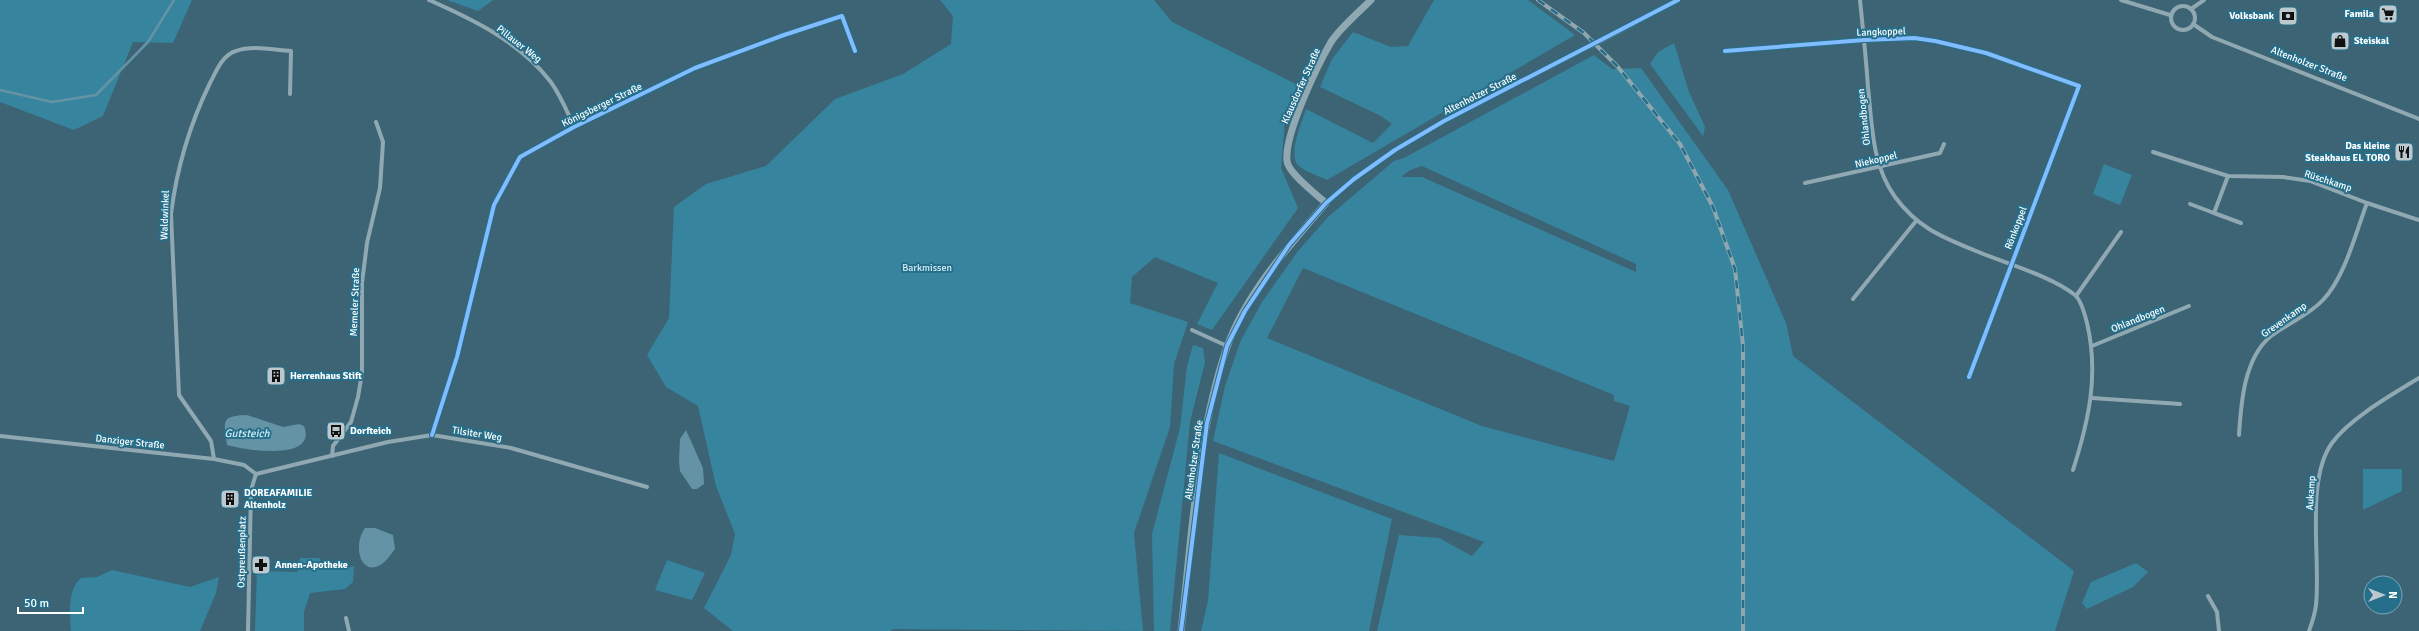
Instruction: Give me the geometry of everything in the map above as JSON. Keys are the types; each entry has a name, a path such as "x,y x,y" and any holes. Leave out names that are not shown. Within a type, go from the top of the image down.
{"street":[{"name":"Pillauer Weg","path":"429,0 476,21 517,50 550,81 574,127"},
{"name":"Klausdorfer Straße","path":"1326,203 1291,170 1287,162 1289,143 1298,114 1332,41 1371,0"},
{"name":"Altenholzer Straße","path":"1181,631 1207,423 1227,346 1245,311 1264,280 1290,245 1326,203 1354,179 1395,150 1444,121 1678,0"},
{"name":"Ohlandbogen","path":"1860,0 1874,142 1880,167 1895,196 1916,221 1938,236 2010,266 2052,281 2076,296"},
{"path":"2121,0 2170,15"},
{"path":"2191,9 2204,0"},
{"path":"2179,6 2191,9 2194,14 2193,24 2187,30 2178,30 2172,24 2170,15 2179,6"},
{"name":"Königsberger Straße","path":"432,435 457,357 494,205 520,157 574,127 695,68 784,35 842,16 855,51"},
{"name":"Altenholzer Straße","path":"2193,24 2212,37 2419,119"},
{"name":"Langkoppel","path":"1725,51 1864,40 1914,38 1935,41 1986,53 2079,86"},
{"name":"Waldwinkel","path":"214,459 211,441 179,395 171,214 175,185 193,118 221,62 230,54 235,51 249,49 291,51 290,94"},
{"name":"Rönkoppel","path":"1969,377 2079,86"},
{"name":"Memeler Straße","path":"332,456 333,446 351,422 358,397 362,373 362,283 367,243 380,188 383,142 376,122"},
{"name":"Niekoppel","path":"1805,183 1940,153 1944,144"},
{"name":"Rüschkamp","path":"2153,152 2228,176 2283,177 2310,181 2367,203 2419,220"},
{"path":"2214,213 2228,176"},
{"name":"Grevenkamp","path":"2239,435 2241,404 2259,348 2271,336 2309,313 2324,299 2336,284 2367,203"},
{"path":"2190,204 2241,224"},
{"path":"1853,299 1916,221"},
{"path":"2073,470 2087,425 2092,398 2092,346 2085,315 2076,296 2121,232"},
{"name":"Ohlandbogen","path":"2092,346 2189,306"},
{"path":"1192,330 1227,346"},
{"name":"Aukamp","path":"2310,631 2316,605 2318,486 2321,466 2332,443 2360,417 2419,378"},
{"path":"2092,398 2180,404"},
{"name":"Tilsiter Weg","path":"256,474 388,442 432,435 511,448 647,487"},
{"name":"Danziger Straße","path":"0,436 214,459 244,465 256,474"},
{"name":"Ostpreußenplatz","path":"248,631 251,490 256,474"},
{"path":"2208,596 2217,612 2219,631"},
{"path":"346,618 349,631"}],"green space":[{"path":"0,0 192,0 173,43 133,42 103,116 74,130 0,102"},
{"path":"447,0 493,0 478,11"},
{"name":"Barkmissen","path":"940,0 1154,0 1172,22 1300,86 1285,121 1281,168 1298,208 1212,330 1197,324 1218,283 1155,257 1132,277 1130,303 1188,322 1174,364 1170,427 1134,533 1143,631 894,629 890,631 733,631 704,608 731,555 735,534 716,486 698,406 666,387 647,355 669,318 674,207 706,184 766,166 835,99 903,74 951,44 953,16"},
{"path":"1434,0 1528,0 1575,35 1327,180 1299,166 1294,155 1296,139 1306,109 1373,143 1392,124 1381,116 1320,87 1332,59 1353,32 1391,47 1408,46"},
{"path":"1674,43 1689,92 1705,127 1703,136 1650,64 1658,52"},
{"path":"1594,55 1612,69 1641,68 1728,190 1786,323 1793,356 2074,571 2055,631 1377,631 1399,535 1439,538 1472,556 1484,542 1213,441 1225,386 1241,340 1262,302 1298,251 1328,217 1394,161 1404,158","holes":["1422,166 1636,264 1636,272 1422,177 1401,177 1410,170","1303,268 1614,395 1614,401 1630,406 1614,461 1482,426 1267,338"]},
{"path":"2104,164 2132,175 2120,205 2093,194"},
{"path":"1193,345 1203,348 1205,362 1190,422 1170,631 1154,631 1152,534 1180,428 1187,366"},
{"path":"1219,453 1392,519 1369,631 1201,631 1208,601"},
{"path":"2363,469 2402,469 2402,491 2363,510"},
{"path":"300,558 319,558 324,567 337,570 354,566 353,582 345,589 310,593 304,612 304,631 255,631 257,571 297,572"},
{"path":"667,560 705,573 692,600 655,590"},
{"path":"2136,563 2148,572 2133,587 2087,609 2082,603 2091,582"},
{"path":"112,570 190,587 219,577 216,593 200,631 71,631 70,603 73,589 77,583 81,578 97,577"}],"water":[{"name":"Gutsteich","path":"247,415 283,427 299,424 304,426 305,437 300,445 290,449 277,451 263,451 227,445 225,430 226,421 232,417"},
{"path":"686,430 703,468 704,484 697,489 692,489 680,471 680,439"},
{"path":"365,528 375,528 393,535 395,549 382,564 375,567 369,567 364,564 359,551 361,535"}],"waterway":[{"path":"0,90 52,102 96,95 148,42 174,0"}],"railway":[{"path":"1538,0 1584,33 1618,67 1680,144 1713,207 1735,269 1743,346 1743,631"}],"cycle path":[{"path":"1181,631 1207,423 1227,346 1245,311 1289,245 1326,203 1354,179 1395,150 1444,121 1678,0"},
{"path":"432,435 457,357 494,205 520,157 574,127 695,68 784,35 842,16 855,51"},
{"path":"1725,51 1864,40 1914,38 1935,41 1986,53 2079,86 1969,377"}],"place":[{"name":"Famila","path":"2388,14"},
{"name":"Volksbank","path":"2288,16"},
{"name":"Steiskal","path":"2340,41"},
{"name":"Das kleine Steakhaus EL TORO","path":"2404,152"},
{"name":"Herrenhaus Stift","path":"276,376"},
{"name":"Dorfteich","path":"336,431"},
{"name":"DOREAFAMILIE Altenholz","path":"230,499"},
{"name":"Annen-Apotheke","path":"261,565"}]}
